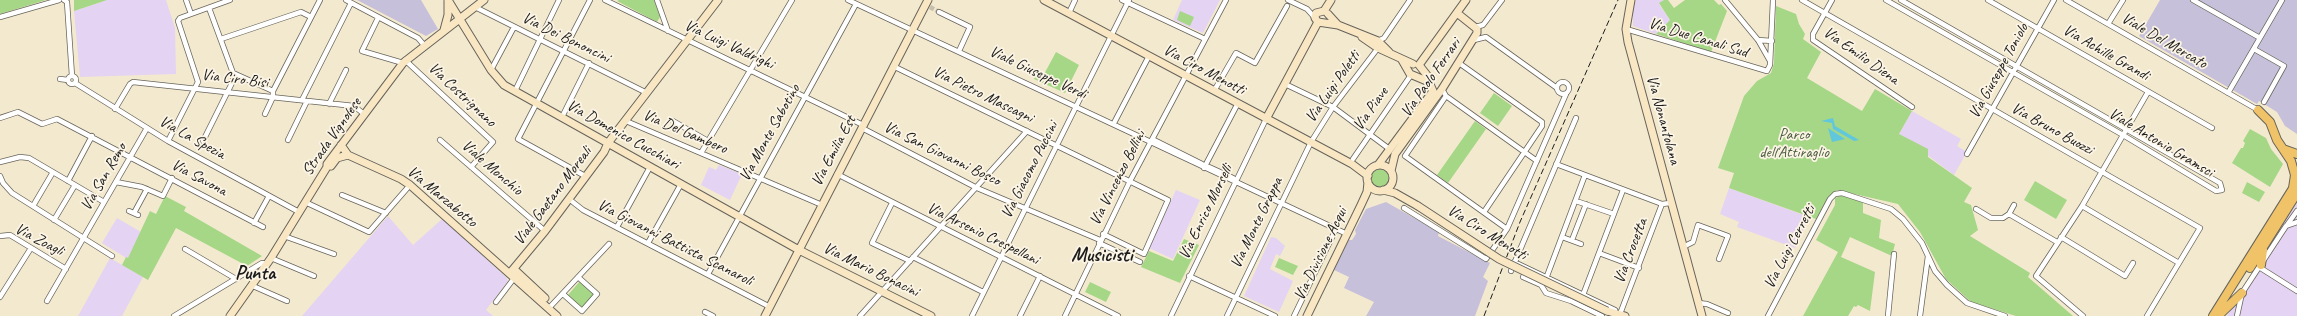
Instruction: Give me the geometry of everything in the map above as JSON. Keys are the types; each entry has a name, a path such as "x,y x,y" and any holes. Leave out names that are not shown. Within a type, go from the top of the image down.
{"highway":[{"path":"2220,314 2264,246 2296,188 2294,168 2282,149 2270,122 2258,110"},
{"path":"2282,149 2297,154"},
{"path":"2213,316 2296,188"},
{"path":"2260,266 2264,246"},
{"path":"2220,314 2242,293"}],"main road":[{"path":"444,30 448,15 448,0"},
{"name":"Via Domenico Cucchiari","path":"448,0 500,82 798,250"},
{"name":"Strada Vignolese","path":"231,316 269,261 327,167 327,164 404,61 484,0"},
{"name":"Viale Gaetano Moreali","path":"513,274 604,152 608,142 718,0"},
{"name":"Via Ciro Menotti","path":"1044,0 1311,142 1353,161 1376,166"},
{"path":"1266,119 1331,0"},
{"name":"Via Piave","path":"1415,70 1466,0"},
{"name":"Via Nonantolana","path":"1631,0 1626,28 1634,68 1702,316"},
{"name":"Via Emilia Est","path":"765,316 893,66 928,4"},
{"path":"1319,21 1328,19 1324,12"},
{"path":"1324,12 1338,25"},
{"path":"1457,13 1476,30"},
{"path":"1319,21 1338,25 1360,36 1381,43 1389,52 1415,70"},
{"name":"Via Paolo Ferrari","path":"1391,171 1394,157 1442,89 1474,40 1476,30"},
{"name":"Via Paolo Ferrari","path":"1406,139 1436,90 1435,83 1415,70"},
{"name":"Via Paolo Ferrari","path":"1376,166 1433,91 1429,82 1415,70"},
{"path":"327,167 330,167 341,156 348,155 341,145"},
{"name":"Via Marzabotto","path":"348,155 401,179 410,185 551,307"},
{"name":"Via Ciro Menotti","path":"1353,161 1368,179"},
{"path":"1376,166 1387,167 1391,171 1393,181 1390,187 1381,190 1374,189 1368,179 1376,166"},
{"name":"Via Divisione Acqui","path":"1307,316 1361,205 1368,179"},
{"name":"Via Ciro Menotti","path":"1393,181 1398,189 1418,206"},
{"name":"Via Ciro Menotti","path":"1381,190 1395,193 1418,206 1498,259 1604,314 1620,314"},
{"name":"Via Divisione Acqui","path":"1361,205 1381,190"},
{"name":"Via Mario Bonacini","path":"798,250 931,316"},
{"path":"551,307 557,316"},
{"path":"551,307 564,316"}],"street":[{"path":"0,17 59,0"},
{"path":"64,0 67,2 72,76 76,79 75,83"},
{"path":"186,0 191,14"},
{"path":"168,141 198,82 178,23 179,19 230,0"},
{"path":"265,114 273,94 320,0"},
{"path":"346,0 418,38 424,45"},
{"path":"515,91 559,0"},
{"path":"585,176 518,138 538,103 590,0"},
{"name":"Via Luigi Valdrighi","path":"605,0 612,1 668,31 806,95 863,126"},
{"path":"657,0 668,31"},
{"path":"701,153 792,0"},
{"name":"Viale Giuseppe Verdi","path":"848,0 1151,141 1154,140 1205,167 1233,178 1235,181 1347,234"},
{"path":"1069,13 1075,0"},
{"path":"1122,0 1128,1 1205,39"},
{"name":"Via Vincenzo Bellini","path":"1065,316 1103,234 1130,181 1226,0"},
{"path":"1288,0 1307,9 1324,12"},
{"name":"Via Luigi Poletti","path":"1311,142 1333,106 1381,43 1410,0"},
{"path":"1483,25 1502,0"},
{"path":"1725,0 1758,40 1770,61"},
{"path":"1770,61 1773,0"},
{"name":"Via Bruno Buozzi","path":"1802,0 2200,228 2147,316"},
{"name":"Via Emilio Diena","path":"1832,0 1812,36 1813,40 1912,107"},
{"name":"Viale Antonio Gramsci","path":"1886,0 2123,135 2216,191 2222,190 2220,183 1902,0"},
{"name":"Via Achille Grandi","path":"1988,0 2212,128"},
{"name":"Via Giuseppe Toniolo","path":"1968,154 2054,0"},
{"name":"Viale Del Mercato","path":"2066,0 2258,110"},
{"path":"2108,24 2123,0"},
{"path":"2194,0 2260,38"},
{"path":"2228,93 2282,0"},
{"name":"Via Giacomo Puccini","path":"972,316 1128,1"},
{"path":"288,140 304,101 352,3"},
{"name":"Via Monte Sabotino","path":"708,274 856,4"},
{"path":"1214,91 1236,53 1255,63 1287,6"},
{"name":"Via Dei Bononcini","path":"475,7 514,27 540,38 647,93"},
{"path":"203,141 233,81 233,74 210,8"},
{"path":"1307,9 1319,21"},
{"path":"221,39 301,12 311,17"},
{"path":"939,12 970,27 959,51"},
{"path":"378,18 362,51 404,61"},
{"name":"Via Paolo Ferrari","path":"1476,30 1483,25 1486,37"},
{"path":"491,70 514,27"},
{"name":"Via Due Canali Sud","path":"1626,28 1763,72 1769,68 1770,61"},
{"path":"1474,40 1483,36 1486,37 1557,88 1562,104"},
{"path":"1758,40 1772,41"},
{"path":"2254,49 2284,66 2264,102"},
{"path":"1114,123 1149,56"},
{"name":"Via Costrignano","path":"404,61 493,142 471,167"},
{"path":"562,117 589,63"},
{"path":"1459,63 1540,119 1542,126 1523,151 1484,212"},
{"name":"Via Pietro Mascagni","path":"893,66 1058,145 1168,200 1144,254 1103,234"},
{"path":"329,104 346,70"},
{"name":"Via Piave","path":"1353,161 1415,70"},
{"path":"233,74 273,94"},
{"path":"68,80 72,76"},
{"name":"Via La Spezia","path":"60,80 68,80 71,84 75,83 168,141 299,212"},
{"name":"Via Ciro Bisi","path":"115,109 130,84 133,82 228,92 273,94 304,101 354,106 364,114"},
{"path":"1404,208 1486,259 1507,229 1569,89 1566,83 1560,83 1557,88"},
{"path":"1285,84 1333,106 1388,148"},
{"path":"1442,89 1446,96 1537,161"},
{"path":"2083,316 2036,276 2082,206 2148,92"},
{"path":"1560,94 1566,94"},
{"path":"1446,96 1405,156 1507,229"},
{"path":"1205,167 1238,103"},
{"name":"Via Savona","path":"0,118 18,112 42,124 57,119 131,156 263,227"},
{"path":"1511,272 1576,118"},
{"name":"Via Enrico Morselli","path":"1171,316 1266,119"},
{"name":"Via Del Gambero","path":"626,120 822,205"},
{"path":"673,120 708,140"},
{"name":"Via San Giovanni Bosco","path":"863,126 977,188 1026,207 1140,262"},
{"name":"Via San Remo","path":"47,301 147,128"},
{"path":"860,316 938,229 942,228 1027,130"},
{"path":"68,181 92,136"},
{"name":"Viale Monchio","path":"440,140 545,231"},
{"name":"Via Monte Grappa","path":"1227,316 1311,142"},
{"path":"0,162 25,157 104,202"},
{"path":"1556,164 1662,204"},
{"path":"617,227 650,167"},
{"path":"33,206 53,172"},
{"name":"Via Arsenio Crespellani","path":"837,174 1118,316"},
{"path":"1541,285 1546,277 1562,237 1585,175"},
{"path":"0,176 6,188 112,256"},
{"path":"116,182 147,189 163,196 172,178"},
{"path":"648,243 681,184"},
{"path":"54,220 75,185"},
{"path":"305,202 369,232 410,185"},
{"path":"134,213 147,189"},
{"path":"1583,295 1623,190"},
{"name":"Via Luigi Cerretti","path":"1768,316 1830,199 1838,193 1871,201 1890,209 1909,224 1922,243 1928,256"},
{"path":"342,195 386,213"},
{"path":"254,223 268,196"},
{"name":"Via Giovanni Battista Scanaroli","path":"569,199 583,210 770,307"},
{"path":"1576,200 1614,214"},
{"path":"892,203 872,243 983,292"},
{"name":"Via Crocetta","path":"1620,314 1639,268 1662,204 1670,203"},
{"path":"1572,240 1586,204"},
{"path":"1976,209 1991,218 2003,218 2010,214 2014,205"},
{"path":"2082,206 2179,263"},
{"path":"2237,316 2242,293 2297,211"},
{"path":"2010,214 2057,242"},
{"path":"2286,226 2297,222"},
{"path":"1683,247 1693,242 1698,225 1728,236 1719,259"},
{"path":"1294,316 1336,229"},
{"name":"Via Zoagli","path":"0,236 10,235 66,269"},
{"path":"284,236 334,254"},
{"path":"1562,237 1582,244"},
{"path":"2061,237 2125,276 2133,263"},
{"path":"551,307 609,244"},
{"path":"0,297 31,248"},
{"path":"185,249 236,279"},
{"path":"1599,254 1639,268"},
{"path":"1888,316 1894,254"},
{"path":"1920,316 1928,256"},
{"path":"1928,256 1939,278 1963,300 1976,307 2005,316"},
{"path":"174,316 262,263 269,261 314,276"},
{"path":"1514,262 1620,314"},
{"path":"2260,266 2297,291"},
{"name":"Via Ciro Menotti","path":"1527,268 1523,277 1541,285 1546,293 1604,314"},
{"path":"496,302 513,274"},
{"path":"1020,316 1040,276"},
{"path":"1189,276 1275,316"},
{"path":"563,294 582,311 597,294 578,277"},
{"path":"253,286 287,301"},
{"path":"1698,304 1707,304 1728,313"},
{"path":"705,312 713,316"}],"shaded area":[{"path":"107,0 166,0 175,28 176,74 80,77 74,11"},
{"path":"357,0 421,0 438,29 426,36"},
{"path":"1182,0 1220,0 1203,33 1173,20"},
{"path":"1636,0 1664,0 1659,4 1670,20 1656,34 1633,26 1633,10"},
{"path":"2160,0 2297,0 2297,134 2285,126 2277,112 2259,101 2257,104 2139,36"},
{"path":"1912,111 1961,139 1957,146 1967,152 1954,175 1899,134"},
{"path":"719,165 742,174 730,200 701,185 709,167 716,170"},
{"path":"1729,188 1809,217 1795,248 1737,227 1739,222 1720,214"},
{"path":"1176,190 1200,200 1173,259 1149,248"},
{"path":"1386,202 1439,232 1438,236 1490,263 1483,277 1488,281 1475,316 1366,316 1374,302 1344,288 1349,277 1334,270 1349,240 1352,240 1356,234 1355,230 1366,209"},
{"path":"2297,203 2297,316 2227,316 2273,240"},
{"path":"388,216 413,245 442,219 506,277 508,281 486,310 493,316 302,316"},
{"path":"117,218 141,232 128,259 102,243"},
{"path":"1271,237 1276,238 1285,246 1280,256 1276,254 1270,269 1293,281 1279,312 1244,296"},
{"path":"110,258 143,277 122,316 78,316"}],"green space":[{"path":"0,0 46,0 0,14"},
{"path":"74,0 107,0 74,11"},
{"path":"654,0 660,17 657,22 617,1"},
{"path":"1664,0 1668,0 1674,8 1685,0 1714,0 1719,5 1721,4 1727,11 1711,52 1656,34 1670,20 1659,3"},
{"name":"Parco dell'Attiraglio","path":"1776,6 1796,14 1799,24 1805,34 1803,39 1821,52 1807,78 1862,111 1875,89 1912,111 1899,134 1928,149 1928,157 1972,188 1964,202 1971,205 1978,230 1970,236 2030,273 2028,277 2073,316 2016,316 1971,302 1946,279 1920,232 1898,204 1837,190 1828,197 1816,219 1729,188 1734,173 1718,168 1744,96 1757,81 1771,73 1774,63"},
{"path":"1180,11 1194,17 1190,26 1177,20"},
{"path":"1056,52 1079,65 1065,93 1034,79 1036,75 1042,78"},
{"path":"1494,93 1512,106 1498,126 1480,113"},
{"path":"1475,121 1486,129 1448,183 1437,175"},
{"path":"2250,129 2266,138 2271,149 2283,164 2270,187 2232,163 2241,148 2243,148 2245,143 2243,141"},
{"path":"1376,169 1384,169 1389,174 1387,185 1384,187 1376,187 1371,182 1371,174"},
{"path":"2035,181 2067,200 2056,219 2024,200"},
{"path":"2247,182 2265,192 2259,202 2242,193"},
{"path":"1843,195 1863,201 1863,213 1881,220 1879,238 1895,244 1892,256 1850,237 1841,257 1875,272 1870,311 1858,305 1856,307 1854,306 1848,316 1803,316 1838,252 1816,240 1835,205 1835,198"},
{"path":"165,196 186,207 184,211 262,256 247,266 176,228 148,280 122,265 126,257 128,258 150,211 156,214"},
{"path":"1184,239 1199,245 1180,283 1141,267 1149,251 1173,261"},
{"path":"1279,258 1298,266 1293,275 1275,267"},
{"path":"580,281 594,295 582,308 568,295"},
{"path":"1090,282 1111,292 1106,302 1085,292"}],"water":[{"path":"1833,118 1835,126 1859,140 1854,141 1833,129 1832,123 1821,121"},
{"path":"1828,128 1845,139 1832,142"}],"tunnel":[{"path":"930,7 939,12"}],"railway":[{"path":"1484,316 1520,222 1618,0"}],"district":[{"name":"Musicisti","path":"1102,256"},
{"name":"Punta","path":"255,274"}]}
